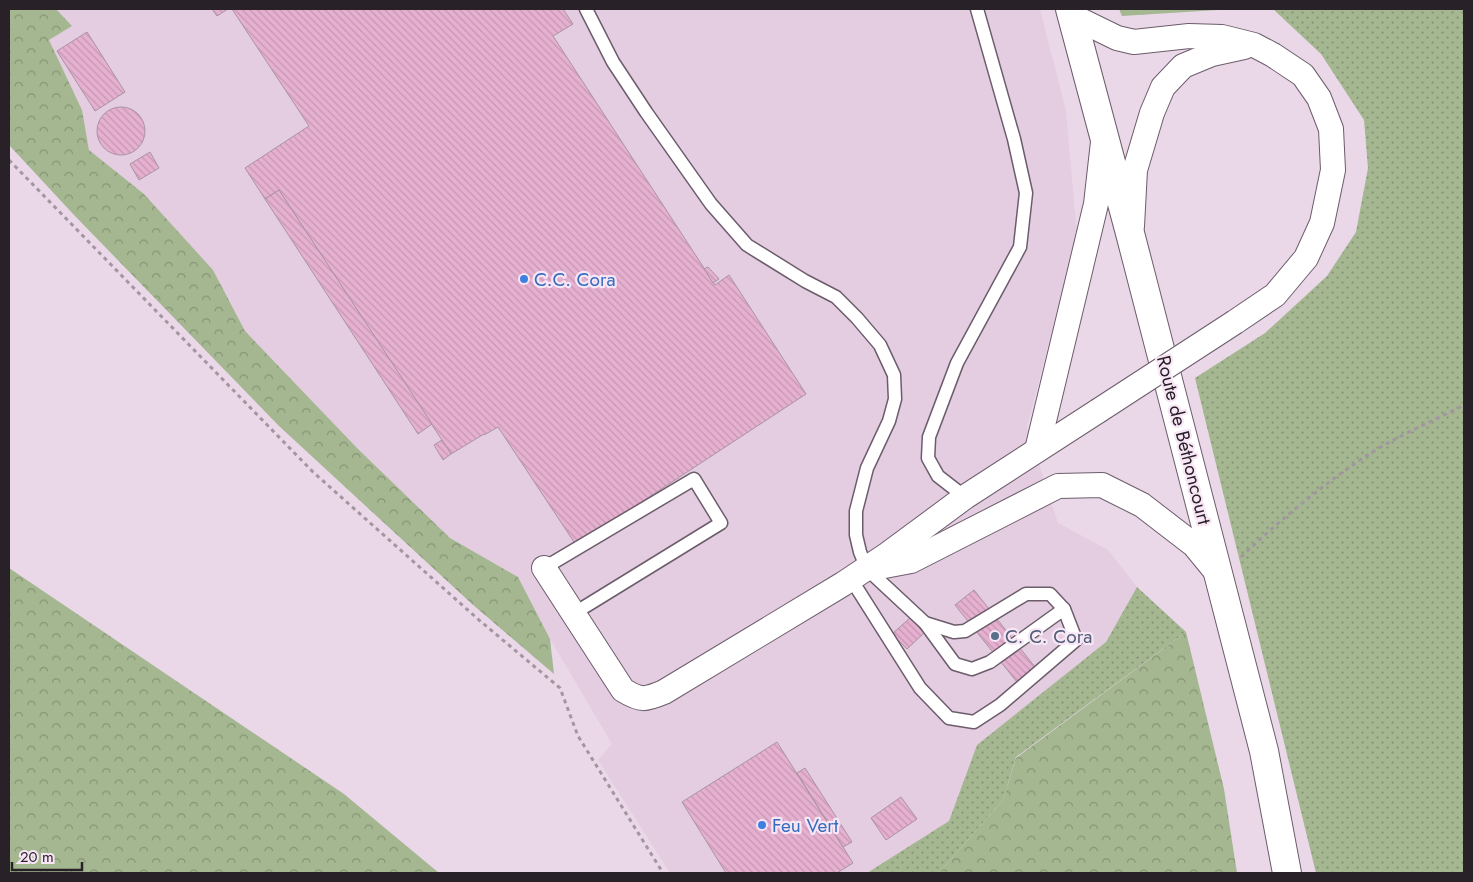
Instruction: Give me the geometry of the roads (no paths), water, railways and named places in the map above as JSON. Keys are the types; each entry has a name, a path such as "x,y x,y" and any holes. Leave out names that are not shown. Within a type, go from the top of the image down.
{"street":[{"path":"544,568 623,690 634,696 648,699 664,692 859,574 965,497 1275,296 1306,258 1322,223 1333,170 1331,129 1319,98 1303,75 1254,45 1222,37 1190,36 1134,42 1117,38 1071,12"},
{"name":"Route de Béthoncourt","path":"1071,12 1264,750 1287,873"},
{"path":"1131,238 1135,170 1152,113 1163,87 1183,66 1212,54 1254,45"},
{"path":"1038,450 1096,204 1104,138"},
{"path":"859,574 911,561 1058,486 1102,485 1142,505 1194,545 1218,574"}],"lane":[{"path":"586,9 613,62 711,204 747,245 805,282 836,298 857,318 880,345 894,375 895,399 889,421 867,468 856,510 856,536 860,552 859,574 920,688 949,718 974,722 1000,704 1076,640 1064,609 1050,594 1026,594 965,631 954,632 925,623"},
{"path":"965,497 938,476 928,458 929,436 957,363 1020,247 1026,193 1014,139 977,9"},
{"path":"544,568 694,479 721,523 573,614"},
{"path":"859,574 925,623 955,664 972,669 990,662 1064,609"}],"place":[{"name":"C.C. Cora","path":"524,279"},
{"name":"C. C. Cora","path":"995,636"},
{"name":"Feu Vert","path":"762,825"}]}
